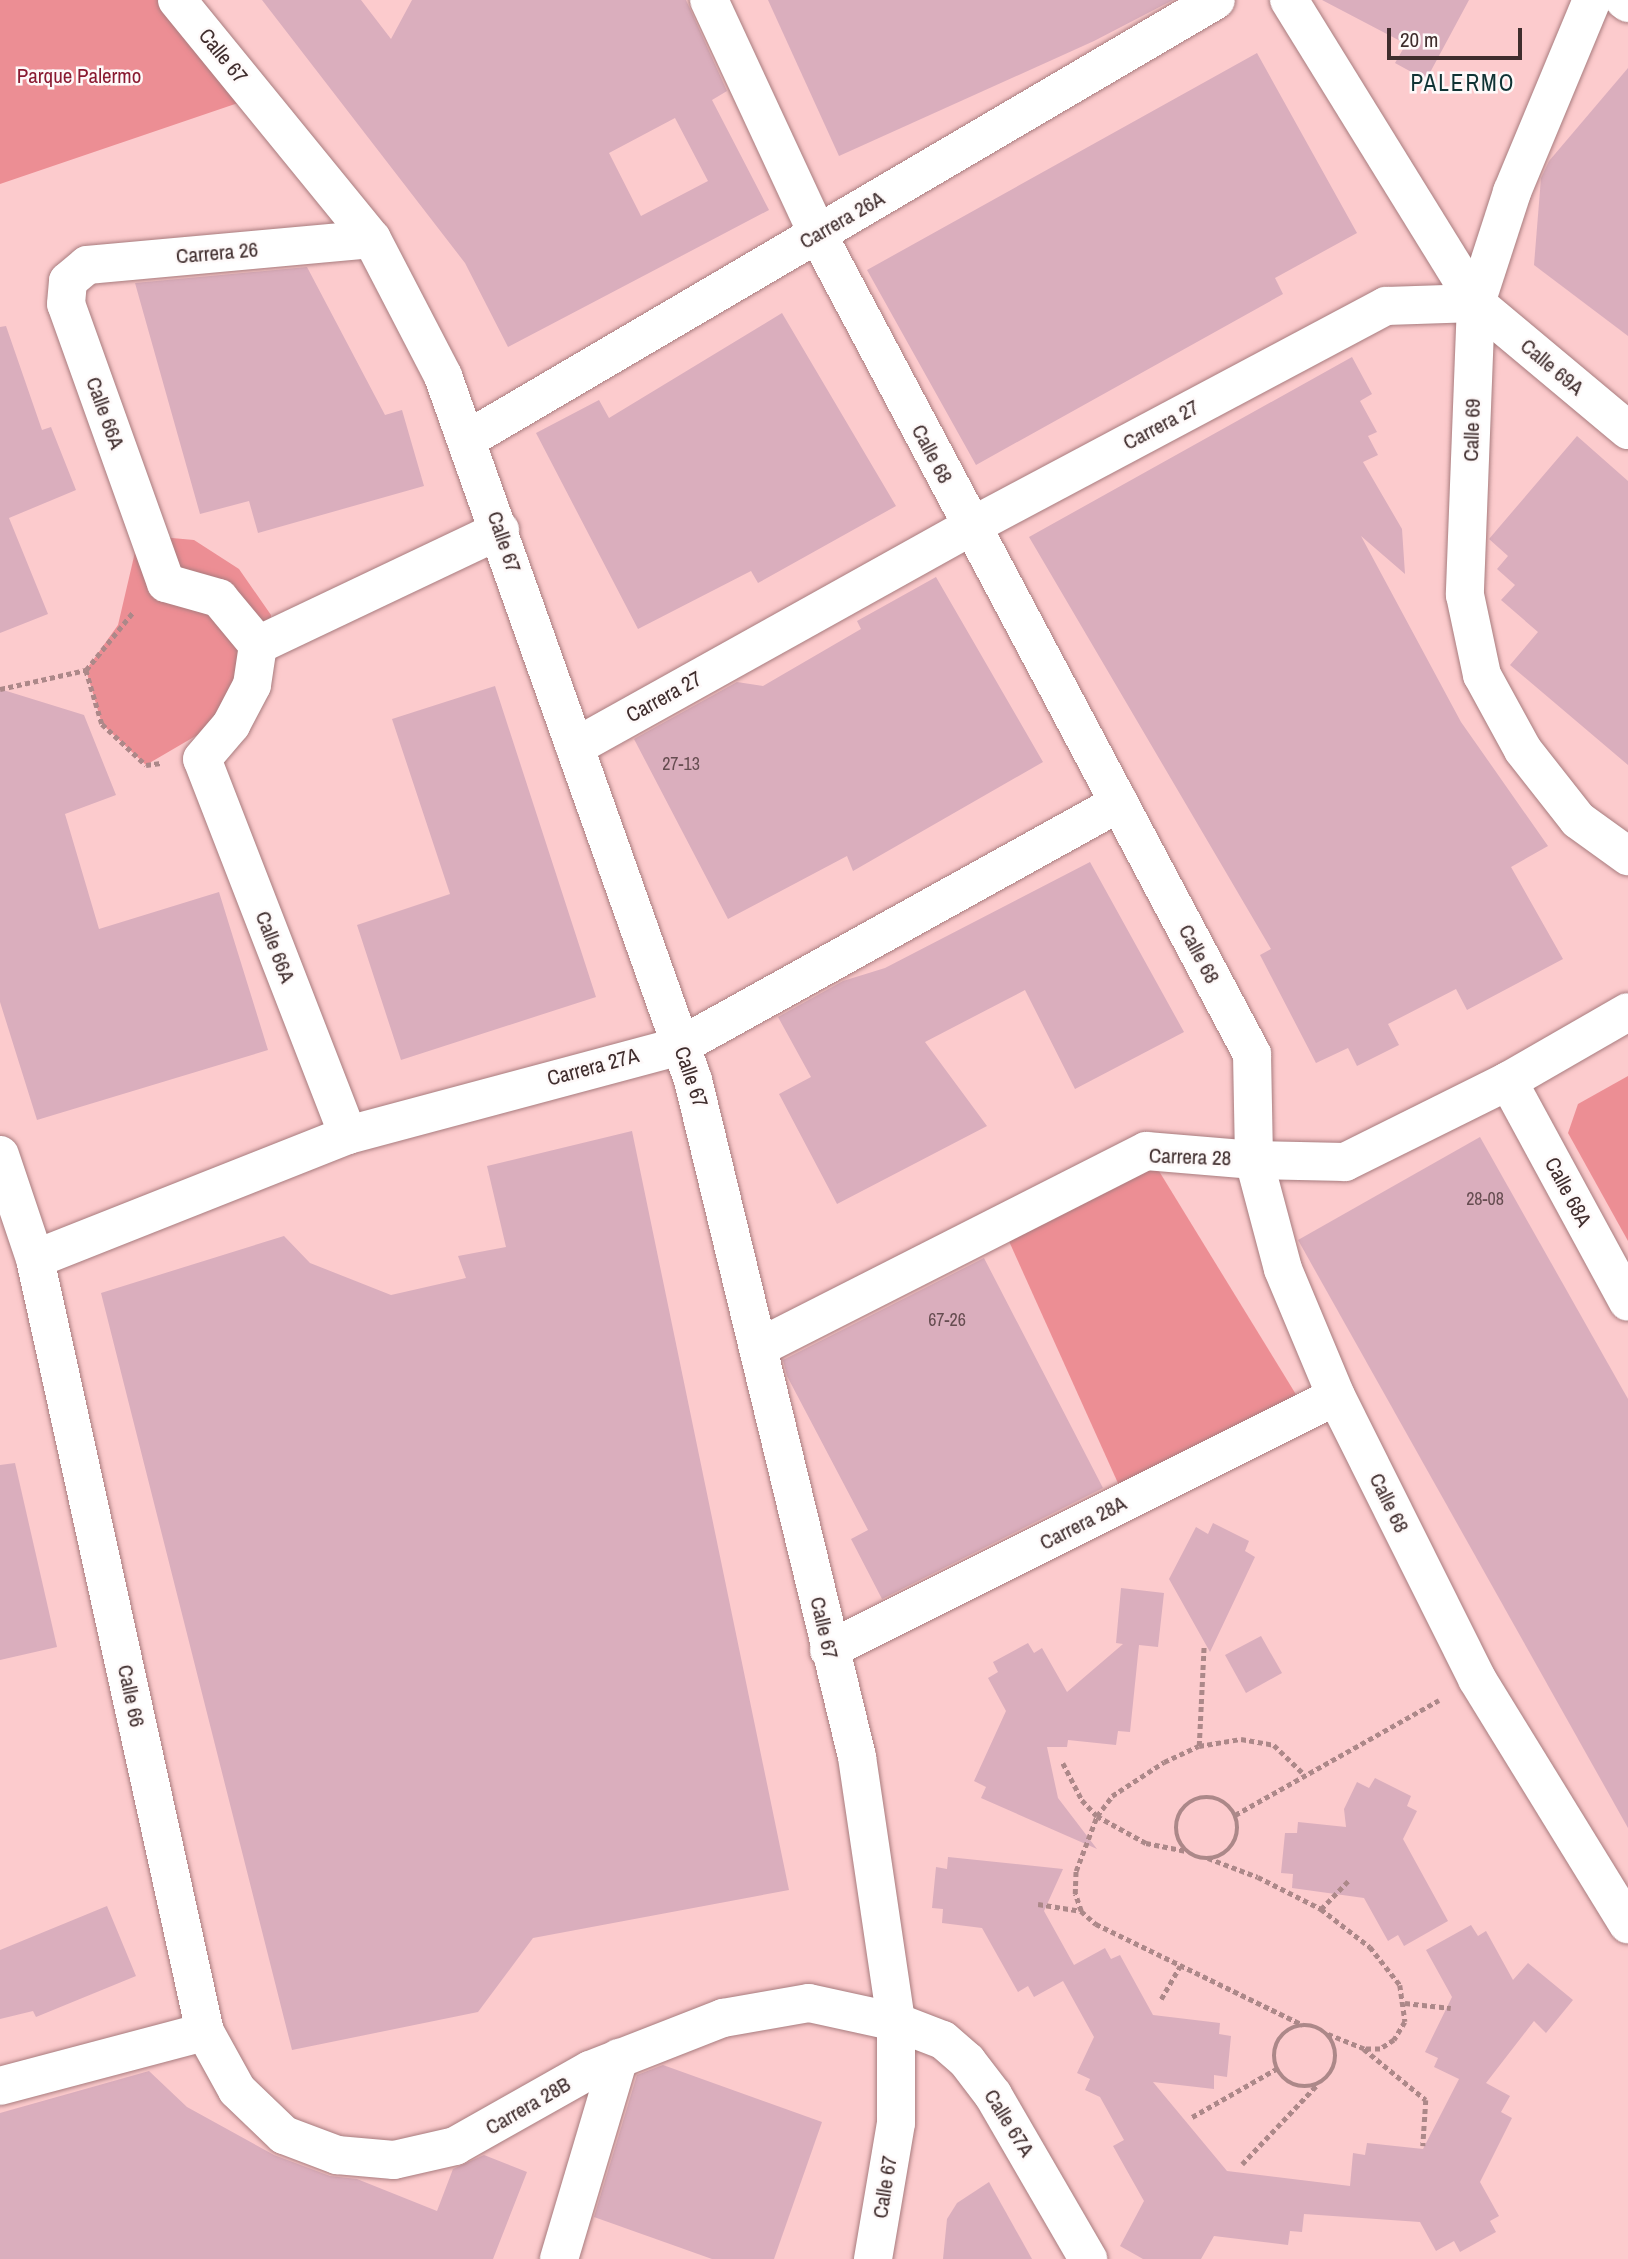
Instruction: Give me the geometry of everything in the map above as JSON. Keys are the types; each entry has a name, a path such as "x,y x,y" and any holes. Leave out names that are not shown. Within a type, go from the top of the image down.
{"street":[{"name":"Calle 67","path":"177,0 372,239 443,376 468,439 706,1123 829,1650 857,1757 896,2022 896,2123 873,2259"},
{"name":"Calle 68","path":"709,0 818,234 970,527 1252,1054 1254,1160 1283,1269 1336,1396 1477,1679 1628,1924"},
{"name":"Carrera 26A","path":"468,439 1216,0"},
{"path":"1289,0 1476,303"},
{"path":"1476,303 1512,192 1592,0"},
{"name":"Carrera 26","path":"68,281 87,265 372,239"},
{"name":"Calle 66A","path":"68,281 66,304 166,583"},
{"name":"Calle 69A","path":"1476,303 1628,430"},
{"name":"Carrera 27","path":"575,747 970,527 1386,306 1476,303"},
{"name":"Calle 69","path":"1476,303 1465,595 1482,675 1523,750 1578,820 1628,856"},
{"path":"258,645 500,530"},
{"path":"166,583 219,598 258,645 252,685 231,724 202,759"},
{"name":"Calle 66A","path":"202,759 348,1135"},
{"name":"Carrera 27A","path":"35,1259 348,1135 680,1046 1119,803"},
{"name":"Carrera 28","path":"760,1347 1146,1151 1254,1160 1345,1162 1508,1081 1628,1012"},
{"name":"Calle 68A","path":"1508,1081 1628,1303"},
{"name":"Calle 66","path":"0,1155 35,1259 205,2032"},
{"name":"Carrera 28A","path":"829,1650 1336,1396"},
{"name":"Carrera 28B","path":"205,2032 237,2090 284,2135 337,2155 394,2160 455,2147 619,2058 723,2018 809,2003 896,2022"},
{"name":"Calle 67A","path":"896,2022 943,2040 967,2061 993,2095 1088,2259"},
{"path":"0,2086 205,2032"},
{"path":"559,2259 619,2058"}],"path":[{"path":"0,689 86,670 118,625 166,583"},
{"path":"86,670 102,724 146,765 202,759"},
{"path":"1199,1746 1205,1645"},
{"path":"1235,1815 1477,1679"},
{"path":"1305,1775 1274,1745 1241,1739 1199,1746 1139,1777 1112,1797 1097,1816 1076,1871 1075,1894 1081,1911 1096,1924 1303,2025 1364,2049 1426,2100 1423,2146"},
{"path":"1063,1763 1082,1800 1097,1816 1146,1843 1186,1851 1258,1877 1321,1909 1370,1947 1400,1985 1405,2003 1405,2022 1394,2040 1380,2049 1364,2049"},
{"path":"1186,1851 1176,1829 1183,1808 1195,1799 1218,1798 1235,1815 1238,1827 1230,1849 1208,1858"},
{"path":"1321,1909 1348,1881"},
{"path":"1038,1905 1081,1911"},
{"path":"1161,1999 1180,1966"},
{"path":"1405,2003 1451,2008"},
{"path":"1303,2025 1281,2036 1274,2057 1276,2069 1294,2085 1318,2085"},
{"path":"1242,2164 1327,2077 1336,2056 1326,2034"},
{"path":"1192,2117 1276,2069"}],"green space":[{"name":"Parque Palermo","path":"0,0 163,0 238,103 0,184"},
{"path":"139,535 194,540 239,569 271,615 267,668 211,727 146,765 102,724 86,670 118,625"},
{"path":"1628,1076 1628,1241 1568,1133 1578,1104"},
{"path":"1151,1158 1300,1401 1131,1512 1008,1239"}],"building":[{"path":"262,0 361,0 391,39 412,0 686,0 727,91 712,100 769,210 508,347 465,263","holes":["675,118 708,181 641,216 609,153"]},
{"path":"768,0 1173,0 1094,41 839,156"},
{"path":"1322,0 1469,0 1426,80 1395,63 1406,44"},
{"path":"1257,53 1357,233 1275,278 1283,294 976,465 867,270"},
{"path":"1628,68 1628,336 1534,265 1541,178 1549,161"},
{"path":"307,267 385,415 402,410 424,486 258,533 249,501 200,514 135,283"},
{"path":"782,313 896,506 758,583 751,571 638,629 536,433 599,400 609,418"},
{"path":"6,326 42,430 51,427 76,490 9,518 48,614 0,633 0,327"},
{"path":"1352,357 1372,394 1360,401 1377,432 1368,436 1378,455 1363,462 1402,529 1405,574 1361,536 1461,722 1548,846 1511,867 1563,959 1467,1010 1456,989 1388,1024 1399,1045 1357,1066 1348,1048 1316,1063 1260,955 1271,949 1029,537"},
{"path":"1577,436 1628,481 1628,765 1510,665 1538,632 1501,600 1515,585 1497,569 1508,556 1489,539"},
{"path":"936,577 1043,762 853,871 847,856 728,919 634,739 737,682 763,686 861,629 857,621"},
{"path":"495,686 596,997 401,1060 357,925 450,894 392,719"},
{"path":"0,689 84,715 116,795 65,814 99,929 219,892 268,1050 37,1120 0,1002"},
{"path":"1090,862 1184,1032 1075,1089 1025,990 925,1042 987,1126 837,1204 779,1094 811,1077 778,1017 843,981 885,968"},
{"path":"632,1131 789,1890 533,1938 478,2012 292,2050 101,1293 284,1236 310,1263 391,1295 466,1278 458,1256 506,1247 487,1166"},
{"path":"1480,1137 1628,1399 1628,1828 1298,1240"},
{"path":"984,1258 1103,1488 882,1599 851,1539 868,1530 787,1376 783,1360"},
{"path":"15,1463 57,1647 0,1660 0,1465"},
{"path":"1213,1523 1249,1541 1245,1551 1255,1557 1210,1652 1169,1579 1196,1527 1208,1534"},
{"path":"1121,1588 1164,1593 1158,1647 1139,1645 1130,1732 1118,1731 1116,1745 1068,1740 1067,1747 1047,1747 1058,1798 1097,1849 981,1798 986,1787 974,1781 1006,1711 988,1678 998,1672 993,1662 1028,1643 1034,1653 1042,1648 1067,1692 1123,1644 1116,1643"},
{"path":"1261,1636 1282,1673 1246,1693 1225,1655"},
{"path":"1375,1778 1411,1796 1407,1806 1417,1811 1403,1839 1448,1921 1404,1946 1398,1935 1388,1941 1364,1898 1292,1888 1293,1874 1281,1873 1285,1833 1297,1833 1298,1822 1346,1827 1344,1809 1357,1782 1369,1788"},
{"path":"948,1857 1063,1869 1044,1911 1074,1965 1105,1948 1111,1959 1120,1955 1153,2015 1220,2023 1219,2034 1231,2036 1227,2077 1214,2075 1214,2089 1153,2082 1227,2171 1350,2186 1353,2153 1365,2155 1367,2143 1423,2149 1459,2079 1434,2067 1438,2058 1425,2052 1452,1997 1426,1950 1471,1925 1478,1936 1486,1931 1513,1980 1528,1963 1573,2000 1546,2033 1534,2021 1486,2083 1510,2096 1501,2112 1512,2118 1480,2182 1499,2216 1490,2221 1496,2232 1460,2252 1454,2241 1436,2251 1420,2222 1304,2214 1302,2232 1290,2231 1288,2245 1214,2236 1201,2259 1143,2259 1120,2246 1144,2201 1113,2146 1124,2140 1100,2097 1085,2090 1090,2079 1077,2073 1094,2037 1063,1981 1034,1997 1028,1986 1018,1992 982,1928 942,1923 943,1909 932,1908 936,1867 947,1869"},
{"path":"107,1906 136,1976 36,2017 33,2011 0,2019 0,1950"},
{"path":"663,2065 822,2122 774,2259 712,2259 594,2217 637,2075"},
{"path":"149,2071 187,2107 274,2155 330,2176 357,2179 437,2211 453,2169 484,2155 527,2172 493,2259 0,2259 0,2113"},
{"path":"989,2182 1032,2259 943,2259 947,2219 957,2203"}],"district":[{"name":"PALERMO","path":"1463,83"}]}
